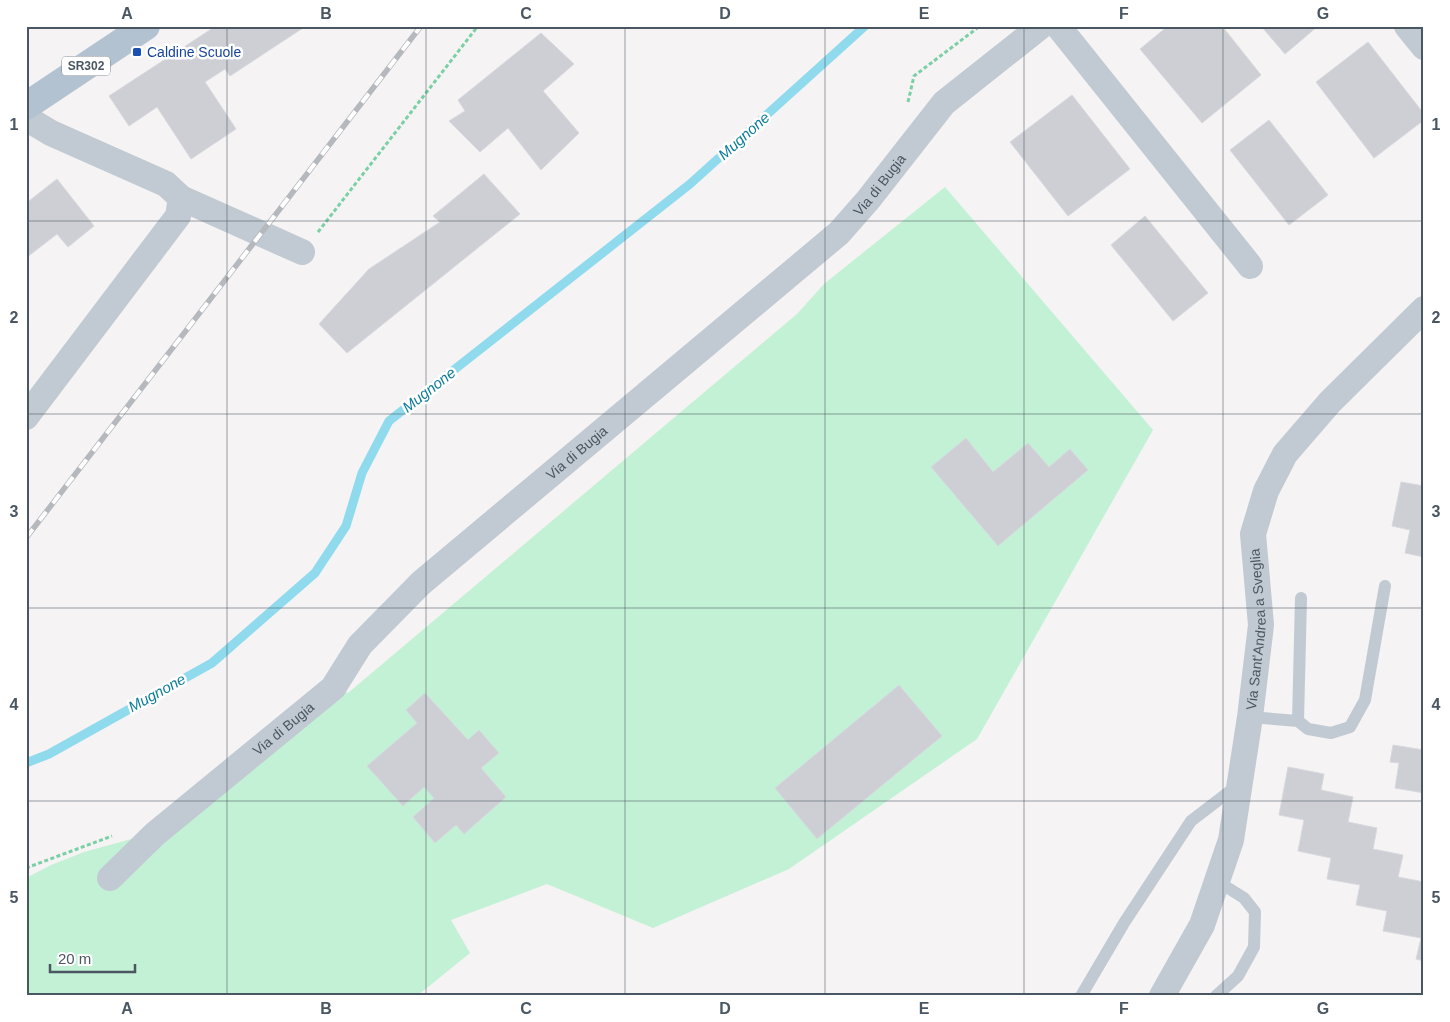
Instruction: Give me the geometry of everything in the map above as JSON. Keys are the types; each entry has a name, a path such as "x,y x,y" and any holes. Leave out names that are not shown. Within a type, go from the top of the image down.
{"main road":[{"name":"SR302","path":"26,106 146,26"}],"street":[{"name":"Via di Bugia","path":"110,878 155,834 333,688 360,645 421,583 839,233 868,200 944,103 1041,26"},
{"path":"1058,26 1250,266"},
{"path":"1407,26 1424,48"},
{"path":"26,118 51,133 166,184 181,198 302,252"},
{"path":"26,417 178,216 181,198"},
{"name":"Via Sant'Andrea a Sveglia","path":"1162,996 1202,924 1232,840 1261,625 1253,534 1266,491 1285,454 1291,447 1330,402 1424,308"}],"lane":[{"path":"1250,717 1298,722 1308,729 1331,732 1350,728 1365,700 1384,586"},
{"path":"1298,722 1301,598"},
{"path":"1081,996 1124,923 1191,821 1240,784"},
{"path":"1216,996 1238,976 1254,947 1255,912 1244,898 1217,881"}],"path":[{"path":"302,252 478,26"}],"green space":[{"path":"945,187 1153,430 977,739 789,869 653,928 547,884 451,920 470,953 417,996 26,996 26,878 51,865 84,852 135,838 328,676 348,693 797,314 824,284"}],"building":[{"path":"216,26 306,26 230,76 225,69 205,82 236,129 191,159 157,107 129,126 109,96"},
{"path":"1168,26 1222,26 1261,75 1202,123 1140,49"},
{"path":"1261,26 1318,26 1285,54"},
{"path":"541,33 574,64 543,91 579,133 541,170 508,128 480,152 449,121 465,111 458,100"},
{"path":"1368,42 1424,114 1424,120 1374,158 1316,82"},
{"path":"1072,95 1130,169 1068,216 1010,142"},
{"path":"1269,120 1328,195 1289,225 1230,150"},
{"path":"484,174 520,214 347,353 319,324 369,269 440,222 433,216"},
{"path":"57,179 94,226 68,247 57,234 26,258 26,198 29,201"},
{"path":"1145,216 1208,293 1173,321 1111,245"},
{"path":"966,438 993,472 1028,443 1049,467 1070,449 1088,470 998,546 931,467"},
{"path":"1401,482 1424,486 1424,557 1405,553 1410,530 1392,526"},
{"path":"899,685 942,736 817,839 775,788"},
{"path":"425,693 468,740 479,730 499,753 481,768 506,797 464,834 456,825 435,843 413,817 434,798 424,787 403,806 367,766 417,723 406,710"},
{"path":"1393,745 1424,750 1424,793 1395,788 1399,763 1390,762"},
{"path":"1288,767 1324,774 1321,790 1353,797 1348,822 1377,828 1373,849 1403,855 1398,877 1424,882 1424,961 1416,959 1421,938 1383,931 1387,911 1356,905 1360,885 1327,879 1331,858 1298,851 1304,820 1279,815"}],"waterway":[{"name":"Mugnone","path":"26,763 49,754 212,663 315,573 346,526 362,473 389,421 690,184 865,26"}],"railway":[{"path":"26,538 421,26"}],"place":[{"name":"Caldine Scuole","path":"137,52"}]}
